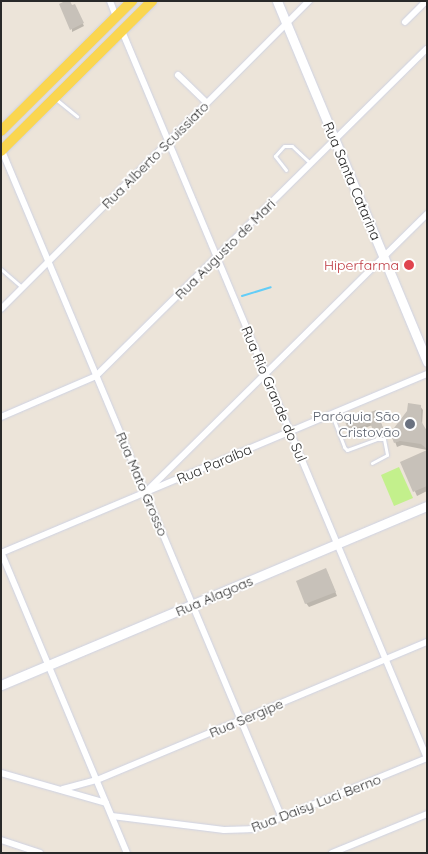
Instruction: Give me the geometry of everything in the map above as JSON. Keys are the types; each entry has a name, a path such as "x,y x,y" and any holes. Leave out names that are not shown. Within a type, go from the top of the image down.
{"main road":[{"path":"1,131 132,1"},
{"path":"2,151 152,1"}],"street":[{"path":"110,1 116,17"},
{"name":"Rua Santa Catarina","path":"277,1 427,362"},
{"name":"Rua Alberto Scuissiato","path":"1,309 309,1"},
{"path":"405,22 426,1"},
{"name":"Rua Rio Grande do Sul","path":"122,31 427,758"},
{"name":"Rua Augusto de Mari","path":"1,417 96,376 427,49"},
{"path":"178,75 207,103"},
{"name":"Rua Mato Grosso","path":"2,151 282,818"},
{"path":"146,493 427,214"},
{"name":"Rua Paraíba","path":"1,553 427,374"},
{"name":"Rua Alagoas","path":"1,685 427,506"},
{"path":"1,553 127,853"},
{"name":"Rua Sergipe","path":"63,789 97,780 427,642"},
{"name":"Rua Daisy Luci Berno","path":"112,816 234,831 252,829 427,758"},
{"path":"1,773 63,789 106,803"},
{"path":"332,853 427,814"},
{"path":"1,840 40,853"}],"lane":[{"path":"54,98 76,116"},
{"path":"286,170 275,156 284,146 292,146 311,164"},
{"path":"1,269 23,288"},
{"path":"332,414 344,447 347,450 378,438 384,440 387,455 372,463"}],"green space":[{"path":"399,467 413,498 394,506 381,475"}],"building":[{"path":"70,1 72,5 75,4 84,23 70,30 59,4"},
{"name":"Paróquia São Cristovão","path":"408,403 421,405 421,421 427,431 427,449 421,444 400,441 394,443 389,430 394,428 407,411"},
{"path":"376,410 384,430 375,434 370,423 349,431 345,422"},
{"path":"427,450 427,486 413,492 400,462"},
{"path":"326,568 336,592 305,604 296,581"}],"waterway":[{"path":"242,296 271,287"}],"place":[{"name":"Hiperfarma","path":"409,265"},
{"name":"Paróquia São Cristovão","path":"410,424"}]}
